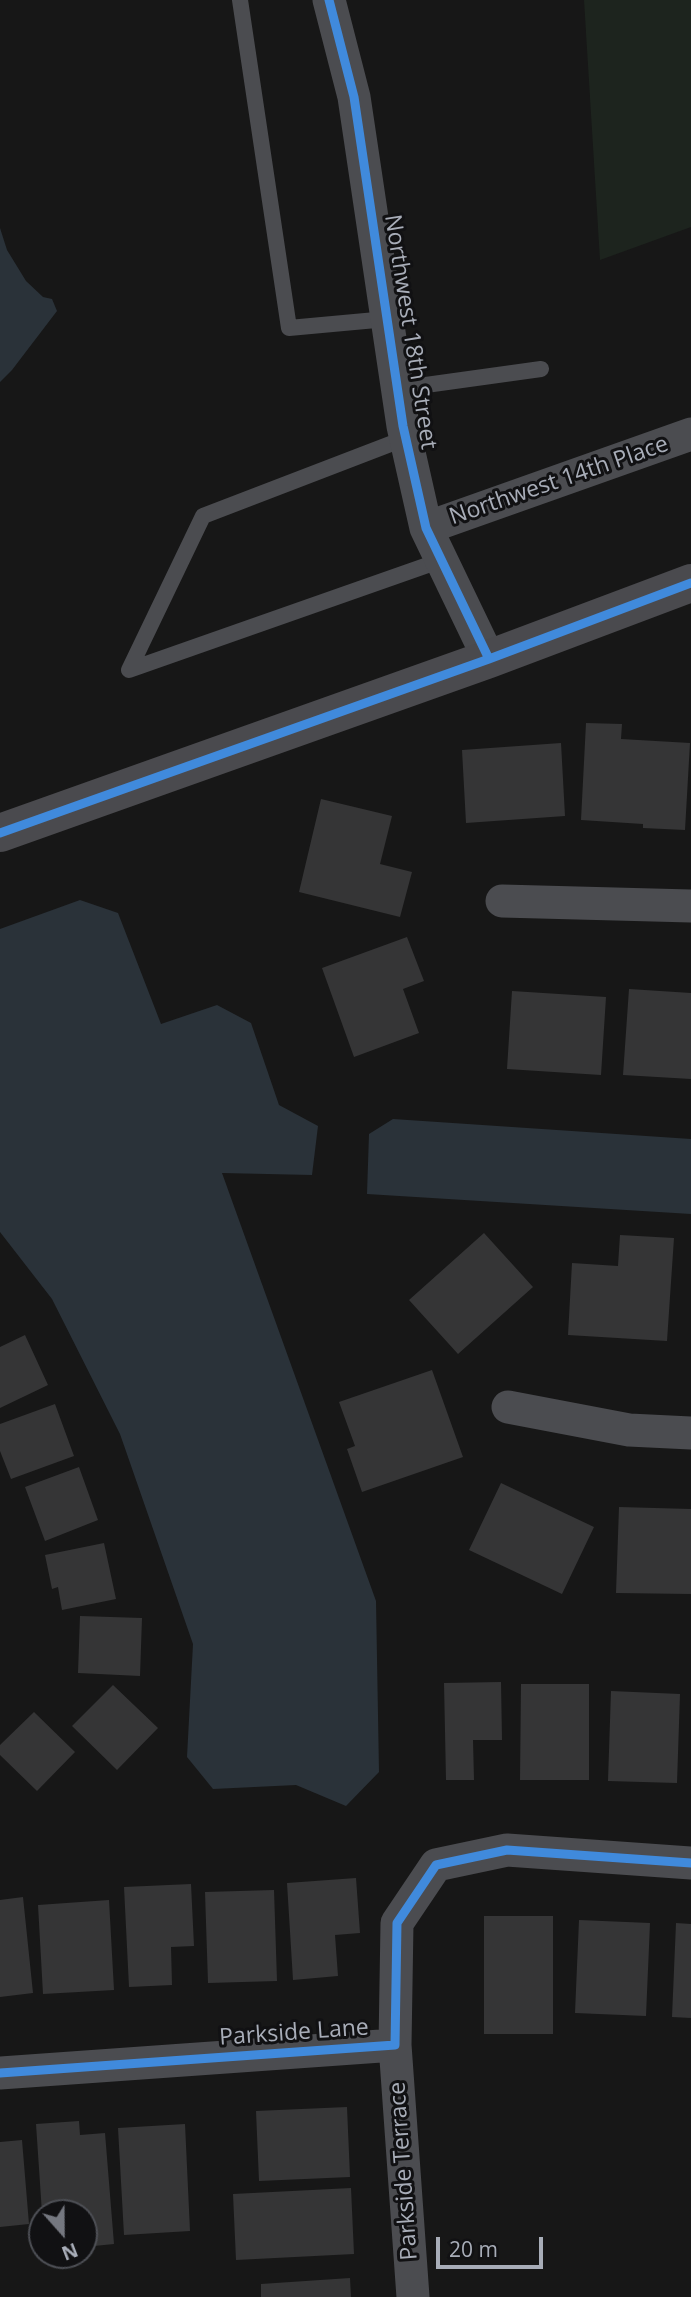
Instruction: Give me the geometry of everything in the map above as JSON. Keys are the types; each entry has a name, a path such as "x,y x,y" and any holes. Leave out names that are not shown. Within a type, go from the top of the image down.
{"street":[{"name":"Northwest 18th Street","path":"328,0 354,97 405,438 426,528 489,659"},
{"name":"Northwest 14th Place","path":"426,528 691,434"},
{"path":"0,833 489,659 691,583"},
{"path":"502,901 691,906"},
{"path":"508,1407 629,1430 691,1433"},
{"name":"Parkside Lane","path":"0,2073 396,2045 397,1923 436,1866 507,1850 691,1863"},
{"name":"Parkside Terrace","path":"396,2045 413,2297"}],"lane":[{"path":"240,0 289,328 387,319"},
{"path":"397,389 541,369"},
{"path":"405,438 202,516 129,670 442,560"}],"shaded area":[{"path":"584,0 691,0 691,227 600,260"},
{"path":"0,228 7,250 26,281 43,297 52,299 57,311 0,382"},
{"path":"80,900 118,913 161,1024 217,1005 251,1023 279,1105 318,1126 312,1175 222,1173 376,1601 379,1772 346,1806 296,1785 213,1789 187,1757 193,1644 120,1434 52,1299 0,1232 0,929"},
{"path":"393,1119 691,1139 691,1214 367,1194 369,1134"}],"building":[{"path":"586,723 622,724 621,739 690,743 685,830 581,820"},
{"path":"561,743 565,816 466,823 462,750"},
{"path":"321,799 392,816 380,864 412,872 400,917 299,892"},
{"path":"407,937 424,981 403,989 419,1033 354,1057 322,968"},
{"path":"629,989 691,993 691,1079 623,1075"},
{"path":"512,991 606,997 601,1075 507,1069"},
{"path":"484,1233 533,1287 458,1354 409,1300"},
{"path":"620,1235 674,1238 667,1341 568,1335 572,1263 618,1266"},
{"path":"25,1335 48,1385 0,1408 0,1347"},
{"path":"432,1370 463,1457 362,1492 347,1449 355,1446 339,1402"},
{"path":"55,1404 74,1456 11,1479 0,1451 0,1424"},
{"path":"79,1467 98,1520 45,1541 25,1487"},
{"path":"501,1483 594,1527 562,1594 469,1550"},
{"path":"619,1507 691,1509 691,1594 616,1593"},
{"path":"104,1543 116,1599 62,1610 58,1587 52,1589 45,1555"},
{"path":"80,1616 142,1618 140,1676 78,1673"},
{"path":"501,1682 502,1740 473,1740 474,1780 446,1780 444,1683"},
{"path":"521,1684 589,1684 589,1780 520,1780"},
{"path":"113,1685 158,1728 117,1770 72,1726"},
{"path":"611,1691 680,1694 677,1783 608,1781"},
{"path":"34,1712 75,1752 37,1791 0,1755 0,1745"},
{"path":"356,1878 360,1933 335,1935 338,1976 293,1980 287,1883"},
{"path":"191,1884 194,1946 171,1947 172,1985 129,1987 124,1887"},
{"path":"274,1890 277,1981 208,1983 205,1892"},
{"path":"23,1897 33,1993 0,1997 0,1900"},
{"path":"109,1900 114,1990 43,1994 38,1905"},
{"path":"484,1916 553,1916 553,2034 484,2034"},
{"path":"579,1920 650,1923 646,2016 575,2013"},
{"path":"676,1923 691,1924 691,2018 672,2017"},
{"path":"347,2107 350,2177 259,2181 256,2111"},
{"path":"79,2121 80,2135 105,2133 114,2244 98,2246 98,2199 41,2199 36,2124"},
{"path":"185,2124 190,2231 124,2235 118,2128"},
{"path":"22,2140 28,2224 0,2227 0,2142"},
{"path":"351,2188 354,2254 236,2260 233,2194"},
{"path":"350,2278 351,2297 261,2297 261,2284"}],"cycle path":[{"path":"329,0 354,97 403,426 426,528 489,659"},
{"path":"0,833 489,659 691,583"},
{"path":"0,2073 395,2045 397,1923 436,1865 507,1850 691,1863"}]}
